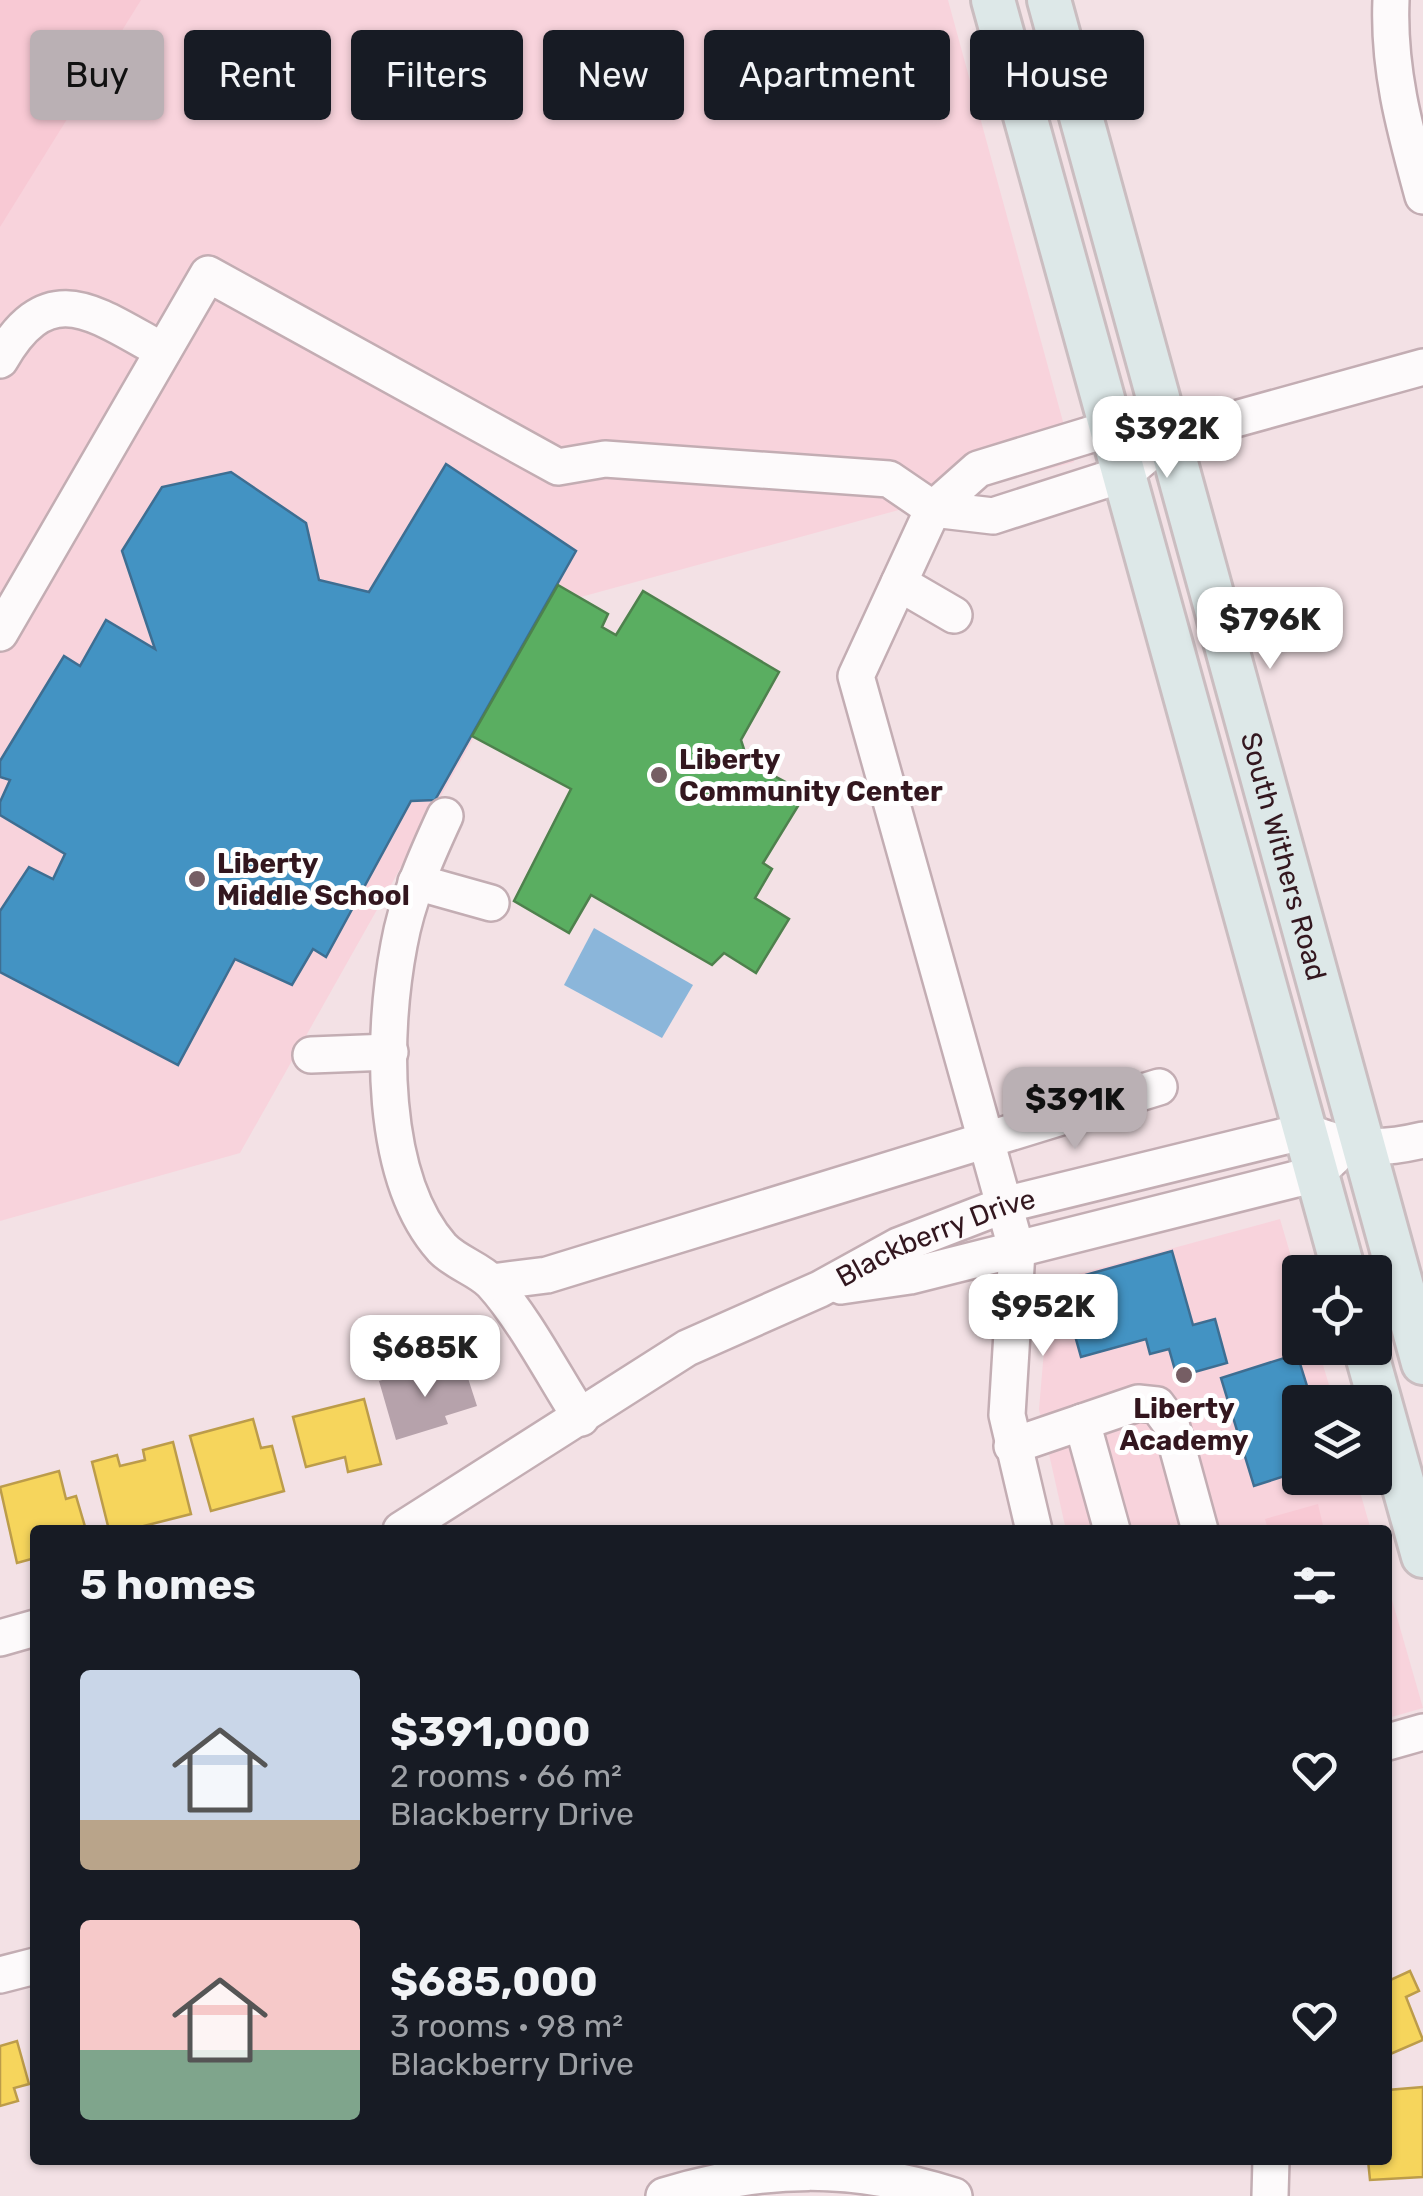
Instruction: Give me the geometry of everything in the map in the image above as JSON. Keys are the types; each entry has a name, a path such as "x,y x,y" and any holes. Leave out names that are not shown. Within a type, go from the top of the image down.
{"main road":[{"name":"South Withers Road","path":"993,0 1124,474 1332,1149 1423,1362"},
{"name":"South Withers Road","path":"1049,0 1168,438 1332,1149 1342,1255"},
{"path":"1370,1365 1423,1556"}],"street":[{"path":"1391,0 1389,45 1395,94 1423,196"},
{"path":"0,632 208,274 558,467 605,459 888,479 933,508 993,516 1124,474 1168,438 1423,367"},
{"path":"0,360 30,318 58,306 91,312 163,350"},
{"path":"1033,1525 1007,1414 1018,1251 856,676 933,508 978,469 1112,428 1168,438"},
{"path":"899,582 954,615"},
{"path":"446,816 416,882 399,946 390,1052 390,1105 399,1156 416,1206 443,1250 492,1282 581,1418"},
{"path":"416,882 491,903"},
{"path":"311,1055 390,1052"},
{"path":"492,1282 547,1275 1159,1087"},
{"path":"1332,1149 1393,1148 1423,1140"},
{"name":"Blackberry Drive","path":"409,1525 687,1348 820,1289 898,1246 1004,1204 1332,1149"},
{"name":"Blackberry Drive","path":"820,1289 910,1276 1018,1251 1332,1149"},
{"path":"1012,1446 1138,1403 1157,1405 1172,1424 1199,1525"},
{"path":"1082,1422 1111,1525"},
{"path":"0,1638 30,1629"},
{"path":"1392,1741 1423,1732"},
{"path":"0,1975 30,1967"},
{"path":"1270,2196 1271,2165"},
{"path":"664,2196 756,2173 817,2171 898,2179 954,2196"}],"shaded area":[{"name":"Liberty Middle School","path":"0,0 948,0 970,81 970,120 981,120 1074,462 548,606 240,1153 0,1221"},
{"path":"0,0 141,0 122,30 30,30 30,120 66,120 0,227"},
{"name":"Liberty Academy","path":"1280,1219 1291,1255 1282,1255 1282,1365 1323,1365 1329,1385 1282,1385 1282,1495 1361,1495 1370,1525 1065,1525 1039,1409 1048,1304 1056,1280"},
{"path":"1318,1504 1323,1525 1267,1525 1265,1519"},
{"path":"1392,1600 1423,1708 1392,1717"}],"water":[{"path":"594,928 693,985 662,1038 564,985"}],"building: Homes":[{"path":"364,1399 381,1464 348,1472 345,1457 306,1467 293,1417"},
{"path":"253,1419 261,1448 272,1446 284,1491 211,1511 190,1436"},
{"path":"173,1442 191,1514 148,1525 108,1525 92,1462 117,1455 120,1466 145,1460 143,1450"},
{"path":"59,1471 66,1499 76,1496 85,1525 30,1525 30,1559 17,1563 0,1487"},
{"path":"1410,1971 1419,1991 1406,1997 1423,2040 1392,2053 1392,1979"},
{"path":"17,2041 29,2084 14,2088 18,2101 0,2106 0,2046"},
{"path":"1423,2087 1423,2177 1370,2180 1368,2165 1392,2165 1392,2090"}],"building: Schools":[{"name":"Liberty Middle School","path":"446,464 576,551 435,800 411,801 326,957 313,949 292,985 235,959 178,1065 0,972 0,911 29,867 53,879 65,854 0,815 0,802 10,780 0,777 0,761 64,656 80,666 106,620 155,649 122,551 162,487 231,472 306,523 319,580 369,592"},
{"path":"1172,1251 1193,1325 1215,1319 1227,1363 1177,1377 1169,1349 1150,1354 1146,1339 1081,1357 1060,1282"},
{"path":"1282,1359 1282,1365 1300,1365 1307,1385 1282,1385 1282,1477 1254,1486 1221,1378"}],"building: Public":[{"name":"Liberty Community Center","path":"558,585 608,614 602,627 616,635 643,591 779,672 741,740 748,762 806,793 763,863 772,869 755,898 789,919 756,973 724,953 712,965 591,895 569,933 514,901 571,789 472,736"}],"building: Other":[{"path":"433,1365 438,1380 466,1372 477,1406 445,1416 448,1424 396,1440 379,1381"}],"place":[{"name":"Liberty Community Center","path":"659,775"},
{"name":"Liberty Middle School","path":"197,879"},
{"name":"Liberty Academy","path":"1184,1375"}]}
